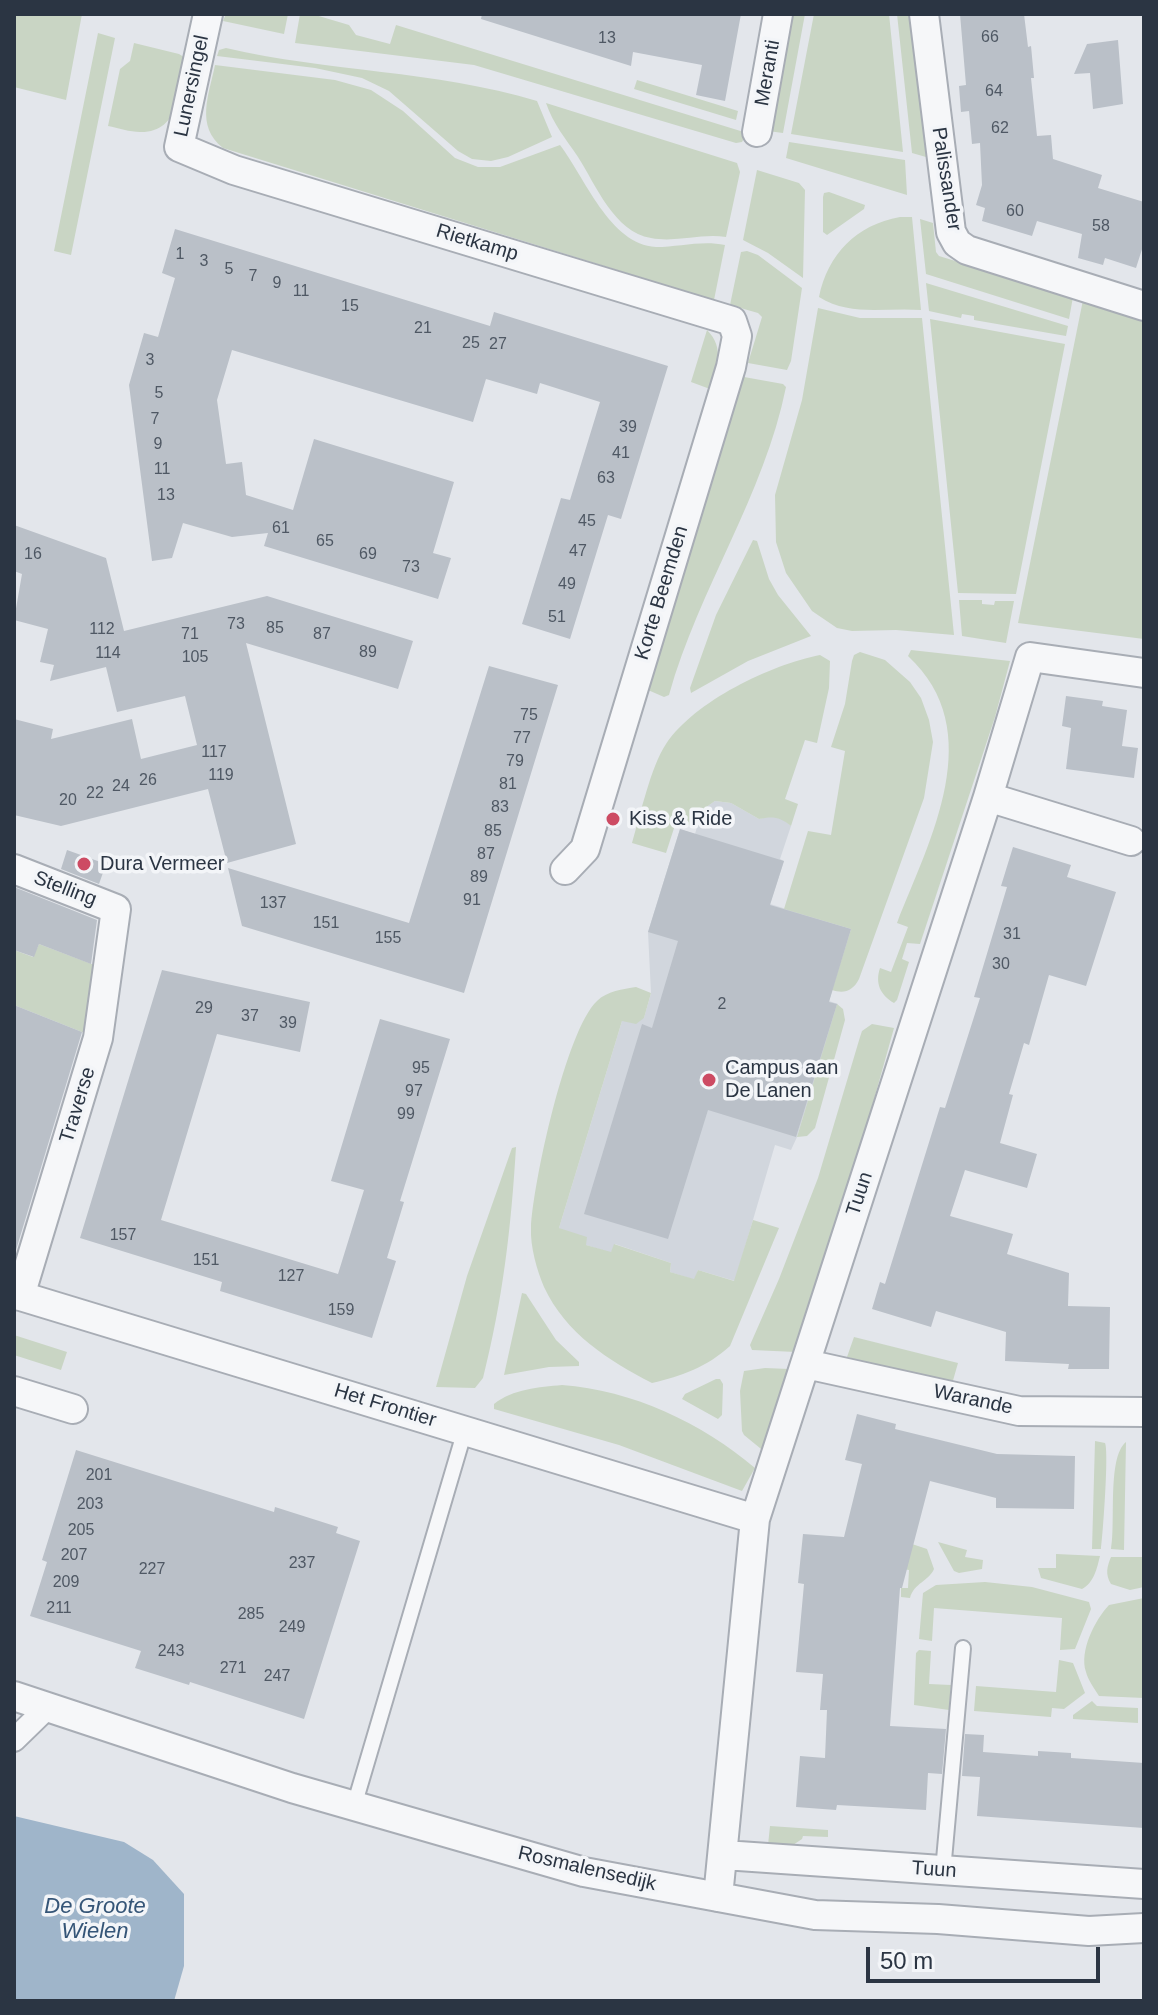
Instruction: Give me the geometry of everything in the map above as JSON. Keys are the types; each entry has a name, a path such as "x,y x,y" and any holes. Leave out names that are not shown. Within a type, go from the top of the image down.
{"street":[{"name":"Lunersingel","path":"208,14 179,147 234,170"},
{"name":"Meranti","path":"757,132 778,14"},
{"name":"Palissander","path":"924,14 941,163 951,232 957,243 967,250 1144,306"},
{"name":"Rietkamp","path":"234,170 720,317"},
{"name":"Korte Beemden","path":"565,870 585,849 731,367 737,336 732,321 720,317"},
{"name":"Tuun","path":"718,1897 755,1519 988,797 1030,657 1144,673"},
{"path":"988,797 1131,841"},
{"name":"Stelling","path":"14,869 116,909"},
{"name":"Traverse","path":"17,1295 98,1038 116,909"},
{"name":"Het Frontier","path":"17,1295 755,1519"},
{"name":"Warande","path":"806,1364 1019,1411 1144,1412"},
{"path":"14,1391 73,1409"},
{"name":"Rosmalensedijk","path":"14,1696 292,1788 584,1872 815,1915 938,1919 1089,1931 1144,1928"},
{"path":"14,1740 49,1706"},
{"name":"Tuun","path":"724,1855 1144,1884"}],"lane":[{"path":"354,1806 465,1430"},
{"path":"943,1871 963,1648"}],"shaded area":[{"name":"Campus aan De Lanen","path":"715,801 731,803 759,819 771,816 783,819 791,826 770,904 851,929 829,1001 838,1004 797,1137 791,1150 775,1145 735,1281 698,1270 695,1280 670,1272 671,1263 615,1244 611,1253 586,1245 559,1228 622,1021 644,1018 651,993 648,932 680,829 695,834 702,810"}],"green space":[{"path":"14,14 82,14 66,100 14,87"},
{"path":"226,14 288,14 284,34 223,21"},
{"path":"300,14 312,14 349,25 356,35 390,44 396,25 747,133 742,142 736,143 474,65 295,43"},
{"path":"791,14 805,14 783,133 768,131"},
{"path":"814,14 889,14 903,152 791,134"},
{"path":"897,14 913,14 926,157 912,153"},
{"path":"98,33 115,38 71,255 54,251"},
{"path":"134,43 179,54 187,59 176,107 163,125 153,130 136,132 108,126 120,69 130,61"},
{"path":"226,48 459,83 537,101 552,137 508,157 491,161 472,159 458,151 389,91 362,78 315,68 217,56 219,50"},
{"path":"215,65 335,80 371,90 403,111 455,158 478,167 500,167 560,145 600,207 625,235 656,247 699,243 725,245 714,300 223,148 209,130 206,110"},
{"path":"637,80 738,111 736,120 634,89"},
{"path":"546,103 737,163 740,172 726,237 660,239 638,234 627,227 607,206 556,125"},
{"path":"789,142 905,160 907,195 786,158"},
{"path":"757,170 799,183 805,190 803,278 743,240"},
{"path":"824,193 865,205 864,209 827,235 823,232 823,197"},
{"path":"900,217 912,217 921,310 856,309 819,297 829,267 846,244 870,227"},
{"path":"920,219 933,223 939,256 1073,297 1069,319 926,274"},
{"path":"741,252 758,255 802,288 787,370 748,363 762,317 730,305"},
{"path":"926,283 1068,326 1066,336 974,320 974,316 962,314 961,318 929,311"},
{"path":"1083,300 1144,320 1144,639 1018,623"},
{"path":"818,308 860,318 922,318 954,635 837,628 812,611 786,573 776,542 775,495 802,400"},
{"path":"930,319 1065,344 1016,594 958,593"},
{"path":"707,330 718,351 710,389 691,382"},
{"path":"744,377 786,387 763,466 697,617 669,695 664,697 648,690"},
{"path":"753,540 757,541 769,579 778,595 811,636 748,661 691,693 690,688 716,615"},
{"path":"959,600 982,600 982,604 994,605 995,601 1014,601 1006,643 962,636"},
{"path":"911,650 1010,661 995,717 920,944 907,943 902,959 909,962 894,1003 880,988 880,968 891,972 908,927 897,923 936,821 945,786 949,751 945,718 932,686 908,656"},
{"path":"860,652 885,660 910,682 921,698 933,742 924,798 859,979 851,989 840,992 832,990 851,929 784,909 808,831 831,835 845,751 831,747 845,704 852,661 854,655"},
{"path":"820,655 830,661 829,688 817,743 805,740 785,799 798,804 791,826 776,818 759,819 731,803 715,801 702,810 697,827 676,822 666,853 632,843 655,765 679,728 695,713 735,687 779,667"},
{"path":"39,944 97,966 87,1034 14,1005 14,950 33,957"},
{"path":"636,987 651,993 644,1018 636,1024 622,1021 559,1228 587,1237 586,1245 611,1252 614,1244 671,1263 670,1272 694,1279 698,1270 734,1281 753,1220 779,1228 730,1346 694,1370 652,1383 604,1355 564,1319 541,1281 531,1235 538,1178 553,1108 574,1042 585,1017 597,1001 610,993"},
{"path":"837,1004 843,1009 845,1020 815,1128 807,1136 797,1137"},
{"path":"872,1024 894,1028 854,1171 796,1352 752,1350 750,1345 818,1178 862,1031"},
{"path":"516,1147 505,1263 483,1378 475,1388 436,1387 467,1276 512,1148"},
{"path":"522,1293 526,1294 556,1340 579,1362 579,1366 549,1367 504,1375"},
{"path":"14,1335 67,1352 61,1370 14,1355"},
{"path":"854,1337 958,1363 952,1384 847,1357"},
{"path":"789,1369 766,1453 742,1431 740,1391 744,1371"},
{"path":"716,1379 723,1384 722,1415 718,1419 682,1399 685,1394"},
{"path":"562,1385 614,1394 665,1412 712,1437 755,1468 742,1491 619,1445 494,1409 494,1404 501,1399 518,1392"},
{"path":"1095,1441 1105,1443 1106,1450 1101,1549 1092,1549"},
{"path":"1126,1442 1124,1550 1111,1549 1114,1476 1120,1450"},
{"path":"906,1542 927,1549 934,1569 910,1598 901,1597 901,1588 908,1588 909,1570 903,1569"},
{"path":"938,1542 967,1550 965,1557 983,1560 982,1569 954,1571"},
{"path":"1056,1554 1100,1556 1094,1575 1082,1589 1041,1578 1038,1568 1056,1568"},
{"path":"1111,1557 1144,1557 1144,1587 1130,1590 1111,1584 1107,1570"},
{"path":"985,1582 1032,1587 1089,1602 1091,1609 1075,1649 1060,1650 1062,1618 934,1608 932,1641 919,1639 923,1593 936,1585"},
{"path":"1144,1598 1144,1698 1099,1696 1084,1664 1094,1627 1109,1605"},
{"path":"919,1650 931,1651 929,1684 951,1685 949,1710 914,1705 916,1653"},
{"path":"1059,1660 1073,1663 1085,1693 1064,1709 1052,1708 1051,1717 974,1711 976,1686 1056,1692"},
{"path":"1092,1701 1097,1706 1138,1708 1138,1723 1073,1719 1073,1715"},
{"path":"770,1826 828,1830 828,1837 803,1836 790,1847 768,1845"}],"water":[{"name":"De Groote Wielen","path":"14,1816 124,1842 153,1860 184,1894 184,1966 174,2001 14,2001"}],"building":[{"path":"482,14 741,14 725,101 696,95 702,65 633,52 631,66 481,19"},
{"path":"960,14 1024,14 1028,47 1031,46 1037,136 1051,135 1053,159 1102,175 1098,188 1144,202 1144,243 1136,268 1105,258 1103,265 1078,258 1082,234 1037,221 1032,236 982,221 985,208 976,205 982,185 980,143 972,144 969,111 961,112 959,86 966,85"},
{"path":"1118,40 1123,104 1093,109 1090,73 1074,74 1087,44"},
{"path":"175,229 490,326 494,312 668,366 621,519 608,515 570,639 522,624 561,498 570,500 600,402 540,383 537,394 486,379 473,422 232,350 217,400 226,464 242,462 246,495 293,510 314,439 454,482 433,553 451,558 438,599 264,546 268,533 232,537 183,523 172,558 152,561 129,385 144,333 158,337 175,278 162,273"},
{"path":"14,525 106,558 124,631 267,596 413,641 398,689 246,643 296,844 227,863 208,789 61,826 14,815 14,719 53,729 51,739 132,719 141,759 197,745 185,696 117,712 106,667 50,681 54,665 40,662 48,629 14,620 22,574 14,571"},
{"path":"489,666 558,685 464,993 242,926 228,868 409,923"},
{"path":"1066,696 1103,701 1102,706 1127,710 1122,746 1138,748 1134,778 1066,769 1071,728 1062,726"},
{"name":"Campus aan De Lanen","path":"680,829 784,861 770,905 851,929 829,1002 837,1004 796,1137 708,1110 668,1239 584,1214 642,1024 652,1028 678,941 648,932"},
{"path":"1013,847 1071,865 1067,877 1116,892 1086,986 1049,975 1029,1045 1024,1043 1009,1094 1013,1095 1000,1143 1037,1154 1027,1188 965,1170 950,1216 1013,1234 1007,1254 1069,1273 1068,1306 1110,1307 1109,1369 1068,1369 1069,1364 1005,1361 1006,1332 936,1311 931,1327 872,1309 880,1282 885,1284 940,1107 945,1108 980,998 974,997 1007,887 1001,886"},
{"name":"Dura Vermeer","path":"67,850 106,864 99,884 61,869"},
{"path":"14,887 97,920 91,964 39,944 34,957 14,950"},
{"path":"162,970 310,1002 300,1052 217,1034 161,1220 338,1274 364,1190 331,1181 380,1019 450,1039 400,1201 404,1202 387,1258 396,1261 372,1338 220,1291 222,1282 80,1238"},
{"path":"14,1005 82,1032 16,1250 14,1250"},
{"path":"857,1414 896,1424 895,1429 997,1454 1075,1456 1074,1509 996,1508 996,1498 930,1481 900,1588 890,1726 946,1729 942,1774 928,1773 926,1810 837,1805 836,1810 796,1807 800,1756 825,1758 827,1710 820,1710 823,1674 796,1672 804,1584 798,1583 803,1534 844,1537 862,1464 845,1460"},
{"path":"76,1450 274,1512 275,1507 338,1527 336,1533 360,1541 304,1719 190,1682 189,1685 135,1668 141,1651 30,1616 47,1562 42,1560"},
{"path":"965,1734 984,1735 983,1752 1038,1756 1038,1751 1071,1753 1071,1758 1144,1763 1144,1828 977,1816 980,1777 962,1776"}],"place":[{"name":"Kiss & Ride","path":"613,819"},
{"name":"Dura Vermeer","path":"84,864"},
{"name":"Campus aan De Lanen","path":"709,1080"}]}
